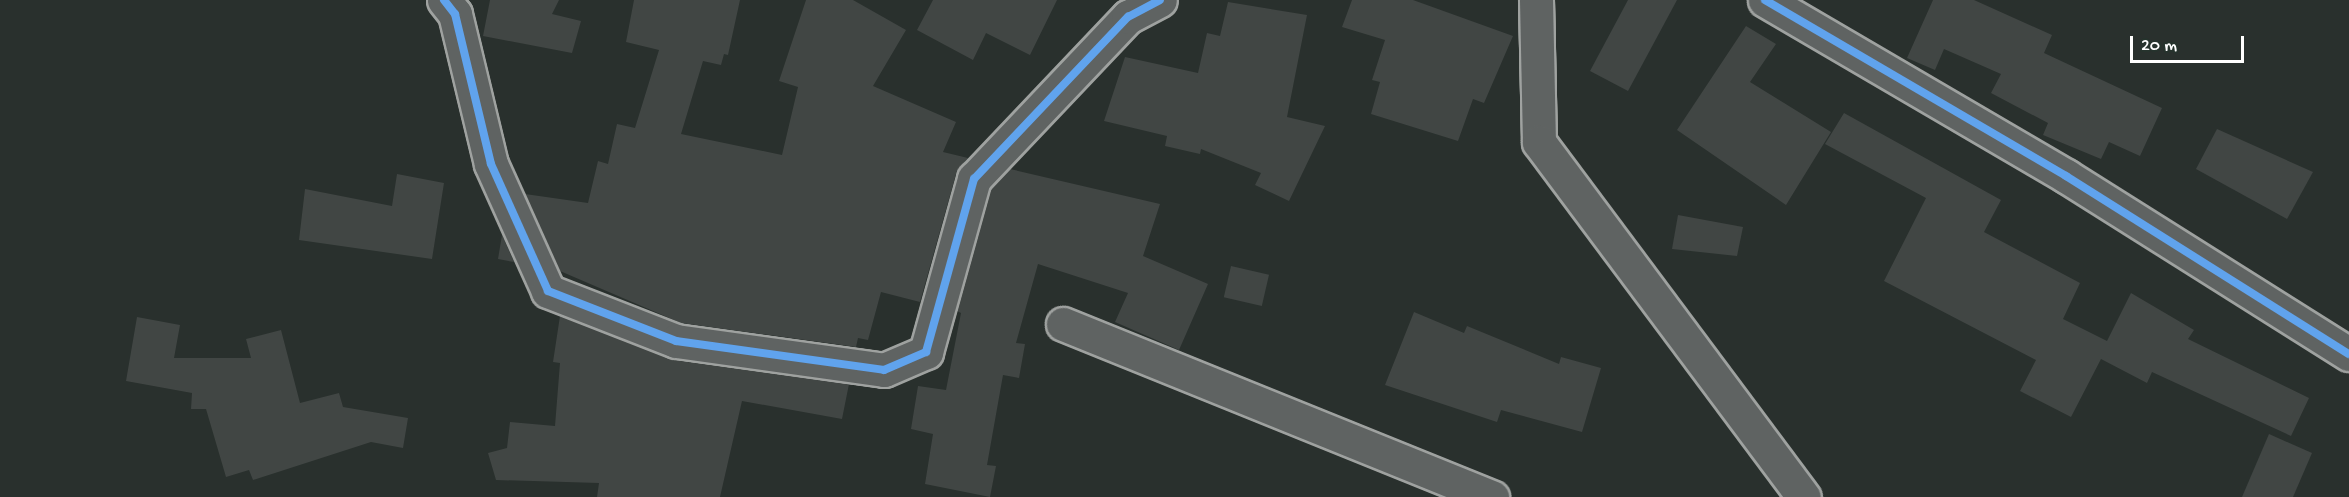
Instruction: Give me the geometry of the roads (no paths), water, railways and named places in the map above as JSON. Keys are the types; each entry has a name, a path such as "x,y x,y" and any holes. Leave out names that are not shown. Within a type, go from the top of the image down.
{"street":[{"path":"444,0 455,14 491,164 548,291 676,341 884,370 926,352 974,179 1128,17 1160,0"},
{"path":"1536,0 1539,142 1804,497"},
{"path":"1766,0 2066,176 2349,354"},
{"path":"1063,324 1492,497"}]}
